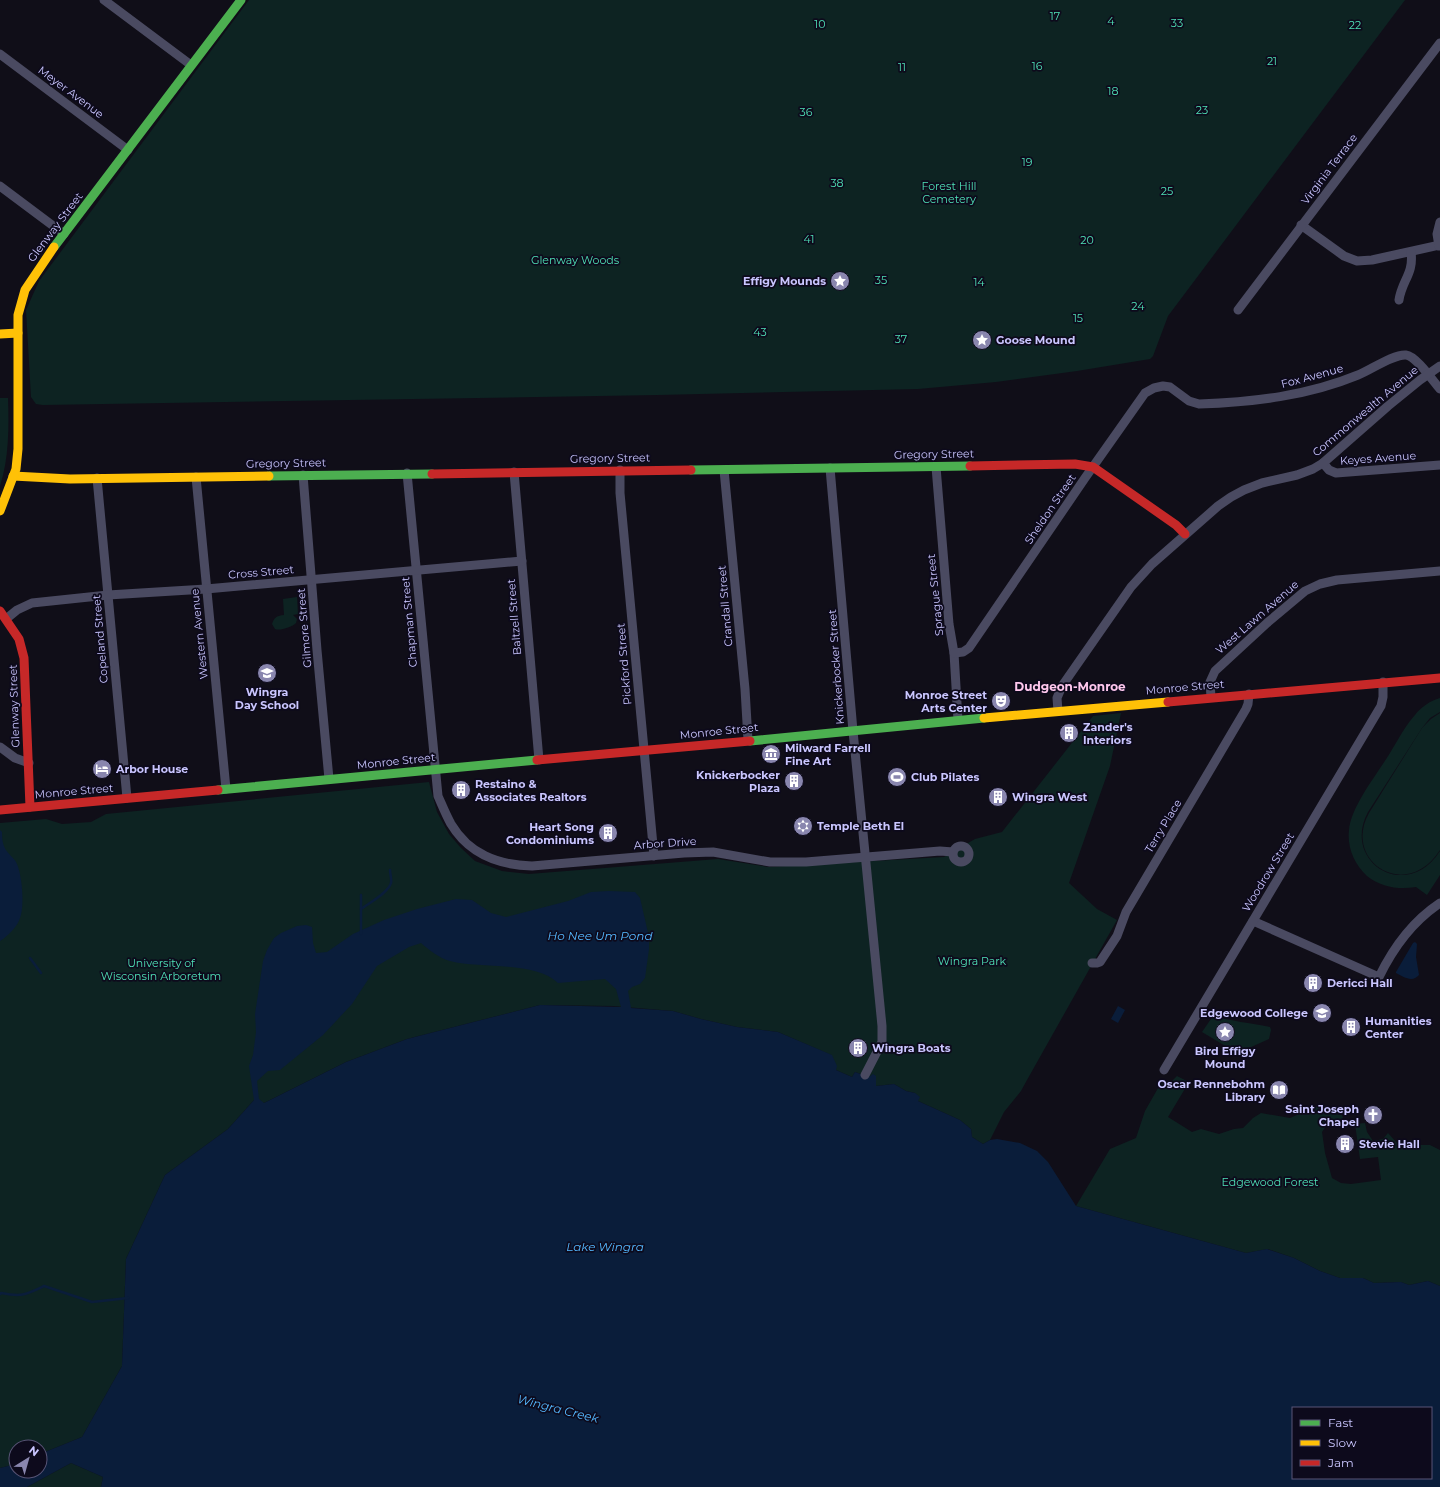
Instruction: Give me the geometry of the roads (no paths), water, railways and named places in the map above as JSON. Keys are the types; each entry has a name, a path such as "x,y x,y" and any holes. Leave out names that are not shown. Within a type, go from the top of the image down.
{"street":[{"path":"104,0 191,65"},
{"name":"Glenway Street","path":"0,511 13,476 18,450 18,315 25,290 43,262 240,0"},
{"name":"Virginia Terrace","path":"1238,310 1440,43"},
{"name":"Meyer Avenue","path":"0,54 128,150"},
{"path":"0,186 64,234"},
{"path":"1301,225 1344,256 1357,261 1439,246 1437,234 1440,222"},
{"path":"1399,300 1402,288 1411,268 1411,252"},
{"path":"0,334 18,333"},
{"name":"Fox Avenue","path":"1170,387 1189,401 1199,404 1277,398 1309,392 1348,379 1395,357 1404,355 1413,358 1440,389"},
{"name":"Commonwealth Avenue","path":"1058,711 1056,698 1062,686 1108,617 1131,587 1152,564 1185,534 1218,506 1244,490 1262,483 1297,475 1313,469 1323,463 1388,406 1440,366"},
{"name":"Sheldon Street","path":"954,653 966,651 972,644 1093,467 1145,394 1154,388 1163,386 1170,387"},
{"name":"Keyes Avenue","path":"1323,463 1329,470 1336,473 1440,465"},
{"name":"Gregory Street","path":"13,476 41,478 196,477 1075,464 1093,467 1176,525 1185,534"},
{"name":"Sprague Street","path":"936,466 949,624 954,653 958,720"},
{"name":"Knickerbocker Street","path":"830,468 882,1042 865,1076"},
{"name":"Pickford Street","path":"620,470 620,492 654,856"},
{"name":"Crandall Street","path":"724,470 745,689 748,740"},
{"name":"Baltzell Street","path":"514,472 539,760"},
{"name":"Chapman Street","path":"407,473 435,769"},
{"name":"Gilmore Street","path":"303,475 329,779"},
{"name":"Western Avenue","path":"196,477 226,788"},
{"name":"Copeland Street","path":"97,478 127,798"},
{"name":"Cross Street","path":"6,619 17,610 32,603 108,595 206,589 522,561"},
{"name":"West Lawn Avenue","path":"1211,697 1210,682 1215,671 1304,591 1320,584 1337,580 1440,572"},
{"name":"Glenway Street","path":"0,611 19,639 24,658 30,807"},
{"name":"Monroe Street","path":"0,810 958,720 1440,678"},
{"name":"Woodrow Street","path":"1164,1070 1381,706 1383,697 1383,682"},
{"name":"Terry Place","path":"1092,962 1100,962 1117,936 1126,912 1246,710 1248,704 1248,694"},
{"path":"0,747 15,758 29,763"},
{"name":"Arbor Drive","path":"435,769 438,796 451,823 462,839 480,854 498,862 516,865 532,866 713,852 770,862 806,862 940,851 953,852"},
{"path":"1253,921 1379,977 1396,948 1409,931 1425,914 1440,903"}],"water":[{"path":"0,830 2,832 4,847 16,861 20,874 23,898 22,913 19,921 12,931 0,941"},
{"name":"Lake Wingra","path":"591,892 635,892 640,898 649,937 649,949 645,978 640,984 632,987 628,991 631,1008 673,1011 737,1027 778,1032 832,1055 837,1066 836,1070 852,1077 855,1072 869,1077 873,1074 876,1076 876,1086 894,1084 906,1091 915,1093 920,1097 918,1101 960,1120 971,1129 972,1137 983,1144 990,1140 997,1139 1020,1143 1037,1151 1048,1162 1076,1206 1246,1253 1267,1249 1294,1258 1320,1271 1340,1278 1363,1278 1374,1283 1401,1282 1409,1285 1428,1281 1440,1286 1440,1487 101,1487 103,1477 71,1463 48,1476 48,1451 82,1437 122,1366 126,1259 165,1175 228,1129 254,1100 249,1066 253,1055 256,1032 255,1014 263,961 274,938 297,926 306,925 312,927 313,943 316,953 327,952 353,934 384,920 417,909 456,899 472,900 491,913 506,917 568,901","holes":["421,943 446,960 462,963 522,968 536,971 548,976 558,983 605,979 616,989 621,1007 540,1005 407,1039 346,1062 264,1103 259,1099 257,1081 268,1071 280,1070 323,1035 352,1004 377,966 409,947"]},
{"path":"1415,942 1417,944 1416,957 1419,975 1414,979 1405,978 1396,972"},
{"path":"1118,1006 1125,1010 1118,1023 1111,1019"},
{"name":"Lake Wingra","path":"8,1466 8,1479 42,1479 27,1487 0,1487 0,1468"}],"waterway":[{"path":"361,909 389,887 391,882 390,870"},
{"path":"361,895 361,934"},
{"path":"30,958 41,973"},
{"path":"0,1294 19,1295 44,1286 92,1302 128,1298"}],"place":[{"name":"Effigy Mounds","path":"840,281"},
{"name":"Goose Mound","path":"982,340"},
{"name":"Wingra Day School","path":"267,673"},
{"name":"Monroe Street Arts Center","path":"1001,701"},
{"name":"Zander's Interiors","path":"1069,733"},
{"name":"Milward Farrell Fine Art","path":"771,754"},
{"name":"Arbor House","path":"102,769"},
{"name":"Club Pilates","path":"897,777"},
{"name":"Knickerbocker Plaza","path":"794,781"},
{"name":"Restaino & Associates Realtors","path":"461,790"},
{"name":"Wingra West","path":"998,797"},
{"name":"Temple Beth El","path":"803,826"},
{"name":"Heart Song Condominiums","path":"608,833"},
{"name":"Dericci Hall","path":"1313,983"},
{"name":"Edgewood College","path":"1322,1013"},
{"name":"Humanities Center","path":"1351,1027"},
{"name":"Bird Effigy Mound","path":"1225,1032"},
{"name":"Wingra Boats","path":"858,1048"},
{"name":"Oscar Rennebohm Library","path":"1279,1090"},
{"name":"Saint Joseph Chapel","path":"1373,1115"},
{"name":"Stevie Hall","path":"1345,1144"}],"district":[{"name":"Dudgeon-Monroe","path":"1070,687"}],"park label":[{"name":"17","path":"1055,16"},
{"name":"4","path":"1111,21"},
{"name":"33","path":"1177,23"},
{"name":"10","path":"820,24"},
{"name":"22","path":"1355,25"},
{"name":"21","path":"1272,61"},
{"name":"16","path":"1037,66"},
{"name":"11","path":"902,67"},
{"name":"18","path":"1113,91"},
{"name":"23","path":"1202,110"},
{"name":"36","path":"806,112"},
{"name":"19","path":"1027,162"},
{"name":"38","path":"837,183"},
{"name":"25","path":"1167,191"},
{"name":"Forest Hill Cemetery","path":"949,192"},
{"name":"41","path":"809,239"},
{"name":"20","path":"1087,240"},
{"name":"Glenway Woods","path":"575,260"},
{"name":"35","path":"881,280"},
{"name":"14","path":"979,282"},
{"name":"24","path":"1138,306"},
{"name":"15","path":"1078,318"},
{"name":"43","path":"760,332"},
{"name":"37","path":"901,339"},
{"name":"Wingra Park","path":"972,961"},
{"name":"University of Wisconsin Arboretum","path":"161,969"},
{"name":"Edgewood Forest","path":"1270,1182"}],"water label":[{"name":"Ho Nee Um Pond","path":"600,936"},
{"name":"Wingra Creek","path":"558,1409"}]}
